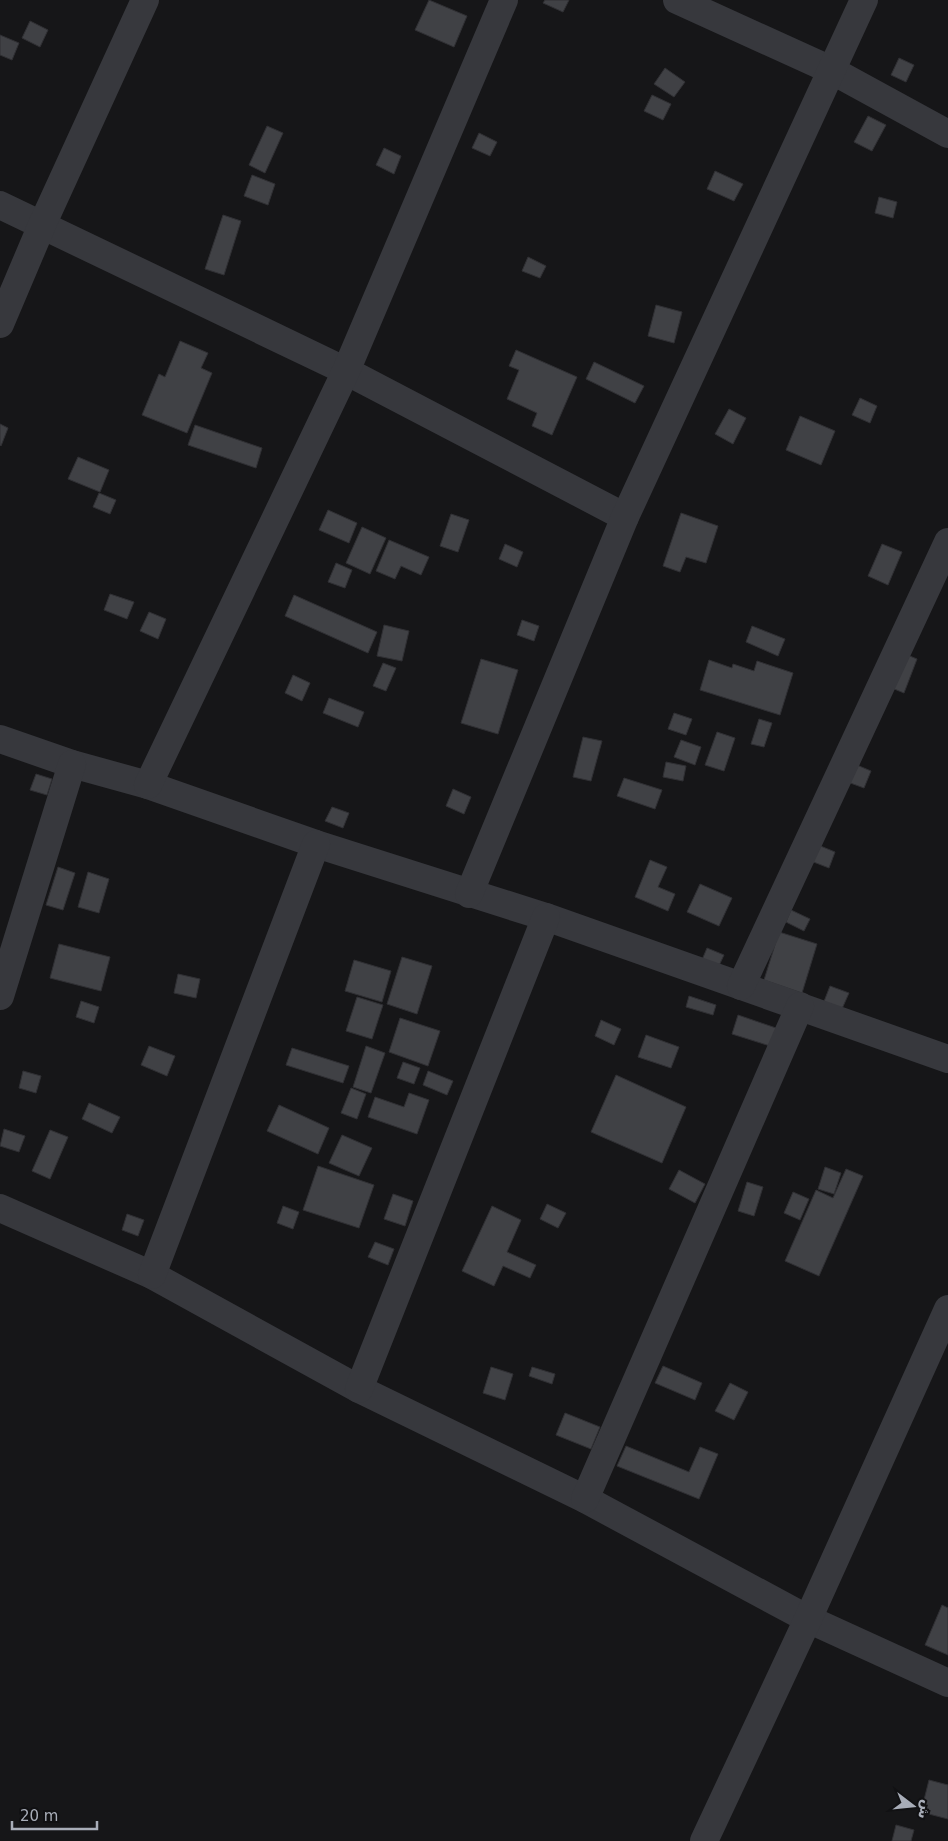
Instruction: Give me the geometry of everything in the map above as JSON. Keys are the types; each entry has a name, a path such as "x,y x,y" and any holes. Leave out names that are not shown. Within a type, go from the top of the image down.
{"street":[{"path":"0,324 42,225 146,0"},
{"path":"148,785 346,371 504,0"},
{"path":"677,0 831,70 948,134"},
{"path":"469,894 625,516 864,0"},
{"path":"0,205 346,371 625,516"},
{"path":"741,986 948,542"},
{"path":"0,739 72,764 148,785 316,844 546,917 948,1059"},
{"path":"0,996 72,764"},
{"path":"152,1275 316,844"},
{"path":"359,1389 546,917"},
{"path":"585,1500 800,1006"},
{"path":"0,1208 152,1275 359,1389 585,1500 808,1619 948,1682"},
{"path":"704,1841 808,1619 948,1309"}],"building":[{"path":"429,0 467,16 454,47 415,30"},
{"path":"545,0 569,0 563,12 543,3"},
{"path":"30,21 48,30 40,47 22,38"},
{"path":"0,35 19,43 12,60 0,55"},
{"path":"899,58 914,65 906,82 891,75"},
{"path":"665,68 685,82 674,97 654,84"},
{"path":"652,95 671,104 663,120 644,111"},
{"path":"868,116 886,125 872,151 854,142"},
{"path":"267,126 283,133 265,173 249,165"},
{"path":"479,133 497,142 490,156 472,148"},
{"path":"384,148 401,156 394,174 376,165"},
{"path":"715,171 743,184 734,201 707,189"},
{"path":"252,175 275,184 268,205 244,196"},
{"path":"879,197 897,202 893,218 875,213"},
{"path":"223,215 241,221 224,275 205,269"},
{"path":"528,257 546,266 540,278 522,271"},
{"path":"656,305 682,312 674,343 648,336"},
{"path":"180,341 208,353 201,368 212,373 187,433 142,415 159,374 165,377"},
{"path":"516,350 577,377 552,435 532,426 537,413 507,399 519,370 509,366"},
{"path":"594,362 644,386 635,403 586,379"},
{"path":"860,398 877,406 870,423 852,415"},
{"path":"729,409 746,418 733,444 715,434"},
{"path":"800,416 835,431 821,465 786,450"},
{"path":"0,424 8,428 1,446 0,445"},
{"path":"195,425 262,448 256,468 188,445"},
{"path":"78,457 109,470 100,492 68,479"},
{"path":"99,493 116,500 110,514 93,507"},
{"path":"328,510 357,523 349,543 319,530"},
{"path":"681,513 718,526 706,563 686,557 680,572 663,566"},
{"path":"451,514 469,520 458,552 440,546"},
{"path":"362,527 386,538 370,574 346,563"},
{"path":"389,540 429,557 421,575 401,566 395,579 376,571"},
{"path":"505,544 523,552 517,567 499,559"},
{"path":"882,544 902,552 888,585 868,576"},
{"path":"336,563 352,570 345,588 328,582"},
{"path":"110,594 134,602 127,619 104,610"},
{"path":"294,595 377,632 368,653 285,616"},
{"path":"149,612 166,619 158,639 140,631"},
{"path":"522,620 539,626 534,641 517,635"},
{"path":"384,625 409,631 402,661 377,656"},
{"path":"752,626 785,639 778,656 746,642"},
{"path":"900,652 917,659 904,693 887,686"},
{"path":"481,659 518,670 498,734 461,723"},
{"path":"709,660 732,668 733,664 754,671 757,661 793,673 780,715 700,690"},
{"path":"383,663 396,668 386,691 373,686"},
{"path":"293,675 310,683 302,701 285,693"},
{"path":"329,698 364,712 358,727 323,713"},
{"path":"674,713 692,719 686,735 668,729"},
{"path":"759,719 772,723 764,747 751,744"},
{"path":"717,732 735,738 724,771 705,765"},
{"path":"583,737 602,741 591,781 573,777"},
{"path":"681,740 701,747 695,765 674,757"},
{"path":"666,762 686,766 683,781 663,777"},
{"path":"852,763 871,771 864,788 845,781"},
{"path":"36,774 52,779 47,795 30,790"},
{"path":"624,778 662,790 655,809 617,796"},
{"path":"453,789 471,797 464,814 446,806"},
{"path":"332,807 349,813 343,828 325,821"},
{"path":"818,845 835,852 829,868 811,861"},
{"path":"650,860 667,867 658,887 675,894 668,911 635,897"},
{"path":"58,867 75,873 63,910 46,905"},
{"path":"88,872 109,879 99,913 78,907"},
{"path":"700,884 732,898 719,926 687,912"},
{"path":"791,910 810,919 804,931 786,922"},
{"path":"779,932 817,944 802,993 764,980"},
{"path":"59,944 110,957 101,991 50,978"},
{"path":"707,948 724,955 715,974 699,967"},
{"path":"402,957 432,966 417,1014 387,1004"},
{"path":"354,960 391,971 382,1002 345,991"},
{"path":"178,974 200,979 196,998 174,993"},
{"path":"830,986 849,993 841,1011 823,1004"},
{"path":"689,996 716,1005 713,1015 686,1007"},
{"path":"357,997 383,1005 372,1039 346,1031"},
{"path":"81,1001 99,1007 94,1023 76,1017"},
{"path":"738,1015 776,1028 770,1046 732,1034"},
{"path":"400,1018 440,1031 428,1066 389,1052"},
{"path":"601,1020 621,1029 614,1045 595,1036"},
{"path":"646,1035 679,1047 671,1068 638,1057"},
{"path":"149,1046 175,1056 167,1076 141,1065"},
{"path":"366,1046 385,1053 371,1093 353,1087"},
{"path":"292,1048 349,1066 343,1083 286,1065"},
{"path":"403,1062 420,1068 414,1084 397,1078"},
{"path":"23,1071 41,1076 36,1093 19,1088"},
{"path":"428,1071 453,1081 447,1095 423,1085"},
{"path":"616,1075 686,1107 662,1163 591,1132"},
{"path":"351,1088 366,1094 357,1119 341,1113"},
{"path":"409,1093 429,1100 417,1134 368,1117 375,1097 404,1107"},
{"path":"89,1103 120,1117 112,1133 82,1119"},
{"path":"279,1105 329,1128 318,1154 267,1131"},
{"path":"4,1129 25,1136 19,1152 0,1146"},
{"path":"50,1130 68,1137 50,1179 32,1171"},
{"path":"342,1135 372,1148 359,1176 329,1163"},
{"path":"318,1166 374,1185 359,1228 303,1210"},
{"path":"825,1167 841,1173 834,1194 818,1189"},
{"path":"846,1169 863,1176 819,1276 785,1261 816,1190 833,1198"},
{"path":"679,1170 705,1184 695,1203 669,1189"},
{"path":"747,1182 763,1187 754,1216 738,1211"},
{"path":"793,1192 809,1199 800,1220 784,1213"},
{"path":"393,1194 413,1201 405,1226 384,1219"},
{"path":"547,1204 566,1213 558,1228 540,1219"},
{"path":"283,1206 299,1212 293,1229 277,1223"},
{"path":"492,1206 521,1220 507,1252 536,1265 530,1278 503,1266 494,1286 462,1271"},
{"path":"127,1214 144,1220 138,1236 122,1230"},
{"path":"375,1242 394,1249 388,1265 368,1257"},
{"path":"663,1366 702,1383 695,1400 655,1383"},
{"path":"491,1367 513,1374 505,1400 483,1393"},
{"path":"532,1367 555,1374 552,1384 529,1376"},
{"path":"730,1383 748,1392 734,1420 715,1411"},
{"path":"565,1413 600,1427 591,1449 556,1435"},
{"path":"626,1446 689,1472 700,1447 718,1454 699,1499 617,1466"},
{"path":"942,1605 948,1608 948,1655 925,1645"},
{"path":"929,1780 948,1785 948,1819 921,1812"},
{"path":"896,1825 914,1830 911,1841 892,1841"}]}
